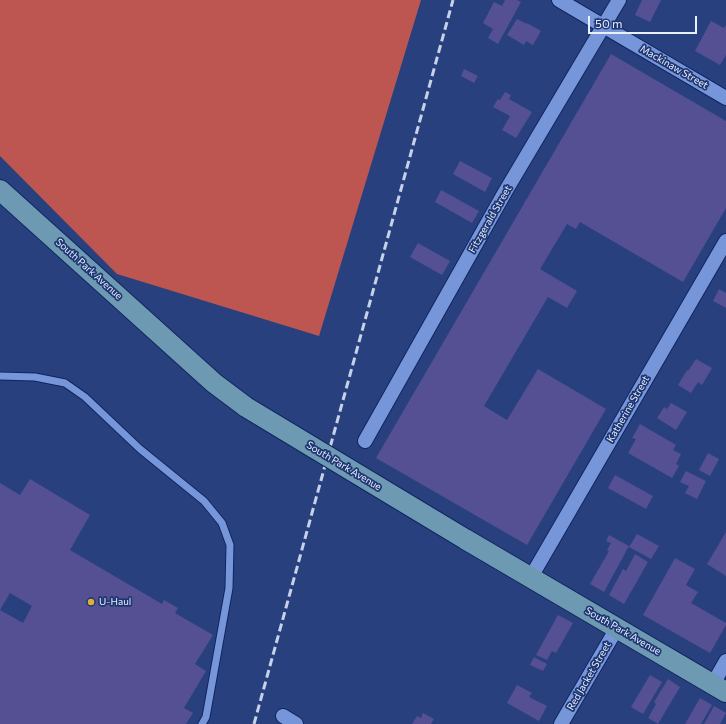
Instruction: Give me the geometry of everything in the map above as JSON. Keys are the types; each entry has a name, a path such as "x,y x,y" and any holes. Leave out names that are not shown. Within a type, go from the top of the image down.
{"street":[{"name":"Mackinaw Street","path":"559,0 726,98"},
{"name":"Fitzgerald Street","path":"365,441 505,192 619,0"},
{"name":"South Park Avenue","path":"0,190 214,383 246,407 465,539 719,688"},
{"name":"Katherine Street","path":"531,577 726,241"},
{"name":"Red Jacket Street","path":"561,724 617,628"},
{"path":"719,688 726,661"},
{"path":"283,716 296,724"}],"lane":[{"path":"0,376 35,377 66,383 85,397 140,449 204,501 222,523 230,544 229,588 206,717 202,724"}],"shaded area":[{"path":"0,0 421,0 319,336 117,274 0,156"}],"building":[{"path":"505,0 517,0 521,2 498,44 488,38 493,29 483,23 494,2 502,6"},
{"path":"642,0 661,0 650,22 635,15"},
{"path":"517,19 541,31 533,45 526,41 524,45 507,35"},
{"path":"711,21 724,28 726,25 726,55 720,65 695,51"},
{"path":"611,54 726,121 726,208 683,282 580,222 576,229 567,224 540,269 577,291 567,308 548,297 484,406 507,420 538,369 606,409 527,545 376,458"},
{"path":"464,69 478,76 474,83 461,76"},
{"path":"505,92 511,95 509,99 532,112 516,138 502,130 510,116 493,107"},
{"path":"460,161 492,178 485,192 453,174"},
{"path":"441,190 479,211 472,223 435,202"},
{"path":"418,243 450,261 442,275 410,257"},
{"path":"719,289 726,293 726,308 713,301"},
{"path":"696,359 712,368 702,385 698,382 691,393 678,385"},
{"path":"671,403 687,412 676,430 657,418 664,407 667,409"},
{"path":"640,424 676,445 673,450 681,454 676,464 679,466 672,478 628,453 636,439 632,438"},
{"path":"708,453 719,459 710,476 699,470"},
{"path":"686,471 706,481 697,499 685,493 689,486 680,482"},
{"path":"615,475 653,496 646,509 608,488"},
{"name":"U-Haul","path":"30,479 90,515 70,550 162,604 164,600 178,608 175,613 213,635 195,664 206,671 184,708 193,713 186,724 0,724 0,610 0,483 20,495","holes":["10,593 32,606 23,623 0,610"]},
{"path":"726,532 726,576 707,564"},
{"path":"637,534 659,546 651,559 629,547"},
{"path":"609,535 629,546 604,592 590,584 609,551 607,550 611,543 606,541"},
{"path":"635,554 648,562 624,604 609,595 623,569 626,571"},
{"path":"675,558 695,569 686,585 698,592 691,603 726,623 710,653 643,615"},
{"path":"558,615 573,623 556,653 552,651 547,660 536,655"},
{"path":"534,657 547,664 543,671 530,665"},
{"path":"650,675 662,682 643,714 631,707"},
{"path":"668,679 680,687 658,724 648,718 656,704 654,702"},
{"path":"517,685 532,693 529,697 547,706 539,721 507,703"},
{"path":"700,698 712,705 701,724 685,724"},
{"path":"714,706 726,713 720,724 704,724"},
{"path":"423,713 434,719 431,724 412,724 417,716 421,718"}],"railway":[{"path":"254,724 453,0"}],"place":[{"name":"U-Haul","path":"91,602"}]}
